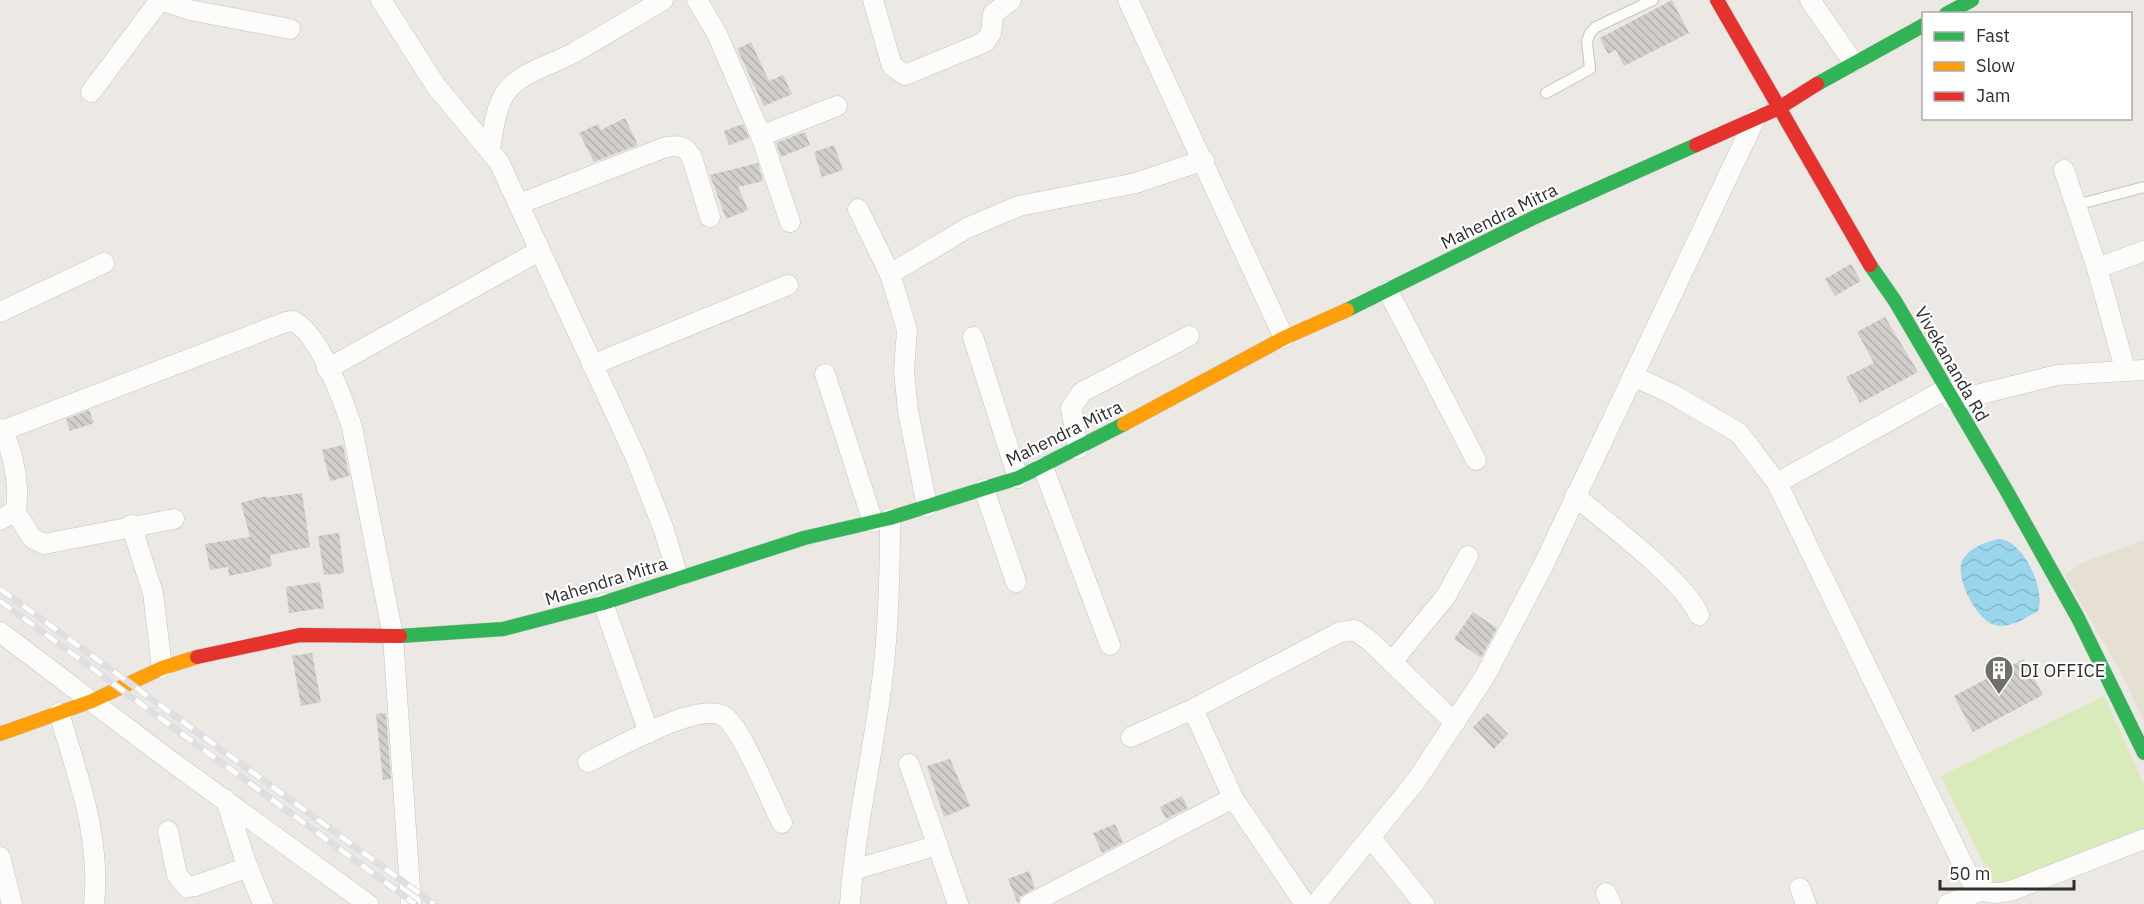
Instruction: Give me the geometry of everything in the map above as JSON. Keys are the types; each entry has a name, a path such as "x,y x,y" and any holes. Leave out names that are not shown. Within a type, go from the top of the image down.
{"main road":[{"name":"Vivekananda Rd","path":"1717,0 1832,195 1866,258 1895,301 2078,618 2144,753"},
{"path":"1950,12 1972,0"},
{"name":"Mahendra Mitra","path":"0,734 92,701 162,668 242,645 300,635 393,636 503,629 603,603 804,538 881,520 1018,478 1078,449 1284,338 1388,291 1535,218 1779,108 1853,62 1922,26"}],"street":[{"path":"91,92 160,0 190,10 290,29"},
{"path":"381,0 436,86 463,121 490,149 519,204 538,251 649,490 678,577"},
{"path":"490,149 496,117 504,94 515,84 529,74 572,54 663,0"},
{"path":"697,0 717,34 761,136 790,222"},
{"path":"873,0 892,66 905,75 985,42 991,33 993,14 1011,0"},
{"path":"1128,0 1204,159 1284,338"},
{"path":"1810,0 1853,62"},
{"path":"761,136 837,106"},
{"path":"1316,904 1416,781 1485,676 1543,566 1755,119"},
{"path":"519,204 666,147 678,145 683,146 692,158 710,217"},
{"path":"890,274 968,228 1019,206 1136,183 1204,159"},
{"path":"1777,483 1949,395 2057,375 2134,370 2064,170"},
{"path":"858,209 890,274 907,330 904,371 906,391 927,507"},
{"path":"327,369 538,251"},
{"path":"2097,268 2144,251"},
{"path":"0,312 104,263"},
{"path":"592,365 788,285"},
{"path":"1388,291 1476,460"},
{"path":"174,519 131,525 44,544 32,538 7,516 17,495 11,448 1,430 293,321 307,331 327,369 352,427 393,636 411,904"},
{"path":"1078,449 1071,408 1082,392 1189,336"},
{"path":"973,337 1018,478"},
{"path":"825,374 881,520 891,578 884,664 850,904"},
{"path":"1633,375 1672,394 1739,433 1777,483 1970,879 1980,891 1993,895 2010,891 2144,839"},
{"path":"1043,467 1110,645"},
{"path":"984,489 1016,582"},
{"path":"1575,496 1650,561 1693,603 1699,615"},
{"path":"131,525 153,593 162,668"},
{"path":"1392,662 1446,596 1468,556"},
{"path":"603,603 649,733"},
{"path":"1131,737 1193,709 1340,632 1355,630 1455,723"},
{"path":"0,632 368,904"},
{"path":"1193,709 1233,798 1305,904"},
{"path":"588,762 649,733 704,712 715,712 724,717 737,732 782,823"},
{"path":"59,713 93,834 96,860 94,904"},
{"path":"909,764 958,904"},
{"path":"1030,904 1058,898 1233,798"},
{"path":"226,800 263,904"},
{"path":"168,831 177,874 186,886 195,886 248,867"},
{"path":"1371,838 1424,904"},
{"path":"853,870 938,845"},
{"path":"0,857 12,904"},
{"path":"1948,904 1980,891"}],"lane":[{"path":"1546,93 1590,69 1587,41 1596,27 1653,0"},
{"path":"2076,205 2144,187"}],"shaded area":[{"path":"2144,540 2144,722 2122,675 2065,575 2079,564"}],"green space":[{"path":"2104,696 2144,784 2144,836 2011,889 1994,884 1941,776"}],"water":[{"path":"1999,539 2008,541 2024,556 2036,579 2040,602 2038,611 2018,622 2001,626 1988,622 1974,607 1961,576 1961,567 1966,555 1984,543"}],"building":[{"path":"1672,0 1689,33 1624,66 1616,50 1608,54 1600,38"},
{"path":"751,42 769,81 783,75 792,94 764,106 737,49"},
{"path":"625,118 638,145 594,162 579,133 598,124 601,130"},
{"path":"743,124 749,138 729,145 724,131"},
{"path":"805,132 810,145 781,157 776,143"},
{"path":"834,145 843,170 822,177 814,152"},
{"path":"758,163 763,181 738,187 748,210 726,219 710,175"},
{"path":"1851,264 1861,281 1835,296 1825,279"},
{"path":"1885,317 1918,372 1860,403 1846,377 1874,363 1857,332"},
{"path":"89,410 94,423 70,431 66,419"},
{"path":"343,445 349,476 330,481 322,450"},
{"path":"302,493 310,547 270,555 272,566 249,572 229,576 228,567 210,570 205,544 250,537 241,503 266,496 266,498"},
{"path":"339,533 344,573 324,575 318,536"},
{"path":"320,582 324,608 289,613 286,587"},
{"path":"1473,612 1497,628 1481,658 1454,639"},
{"path":"312,653 321,702 301,706 292,656"},
{"name":"DI OFFICE","path":"2024,659 2043,695 1973,732 1954,696"},
{"path":"386,713 391,779 383,780 376,714"},
{"path":"1487,713 1508,734 1494,749 1473,727"},
{"path":"950,759 970,806 944,817 927,766"},
{"path":"1182,796 1188,808 1166,819 1160,807"},
{"path":"1115,824 1123,842 1102,853 1093,833"},
{"path":"1029,871 1035,888 1020,897 1018,904 1008,879"}],"railway":[{"path":"0,589 434,904"},
{"path":"0,601 415,904"}],"traffic: fast":[{"path":"1950,12 1972,0"},
{"path":"1817,84 1922,26"},
{"path":"1347,310 1535,217 1696,145"},
{"path":"1870,265 1895,301 2078,618 2144,753"},
{"path":"400,636 503,629 603,603 804,538 890,518 1018,478 1124,424"}],"traffic: slow":[{"path":"1124,424 1284,338 1347,310"},
{"path":"0,734 92,701 162,668 197,657"}],"traffic: jam":[{"path":"1717,0 1870,265"},
{"path":"1696,145 1779,108 1817,84"},
{"path":"197,657 300,635 400,636"}],"place":[{"name":"DI OFFICE","path":"1999,696"}]}
